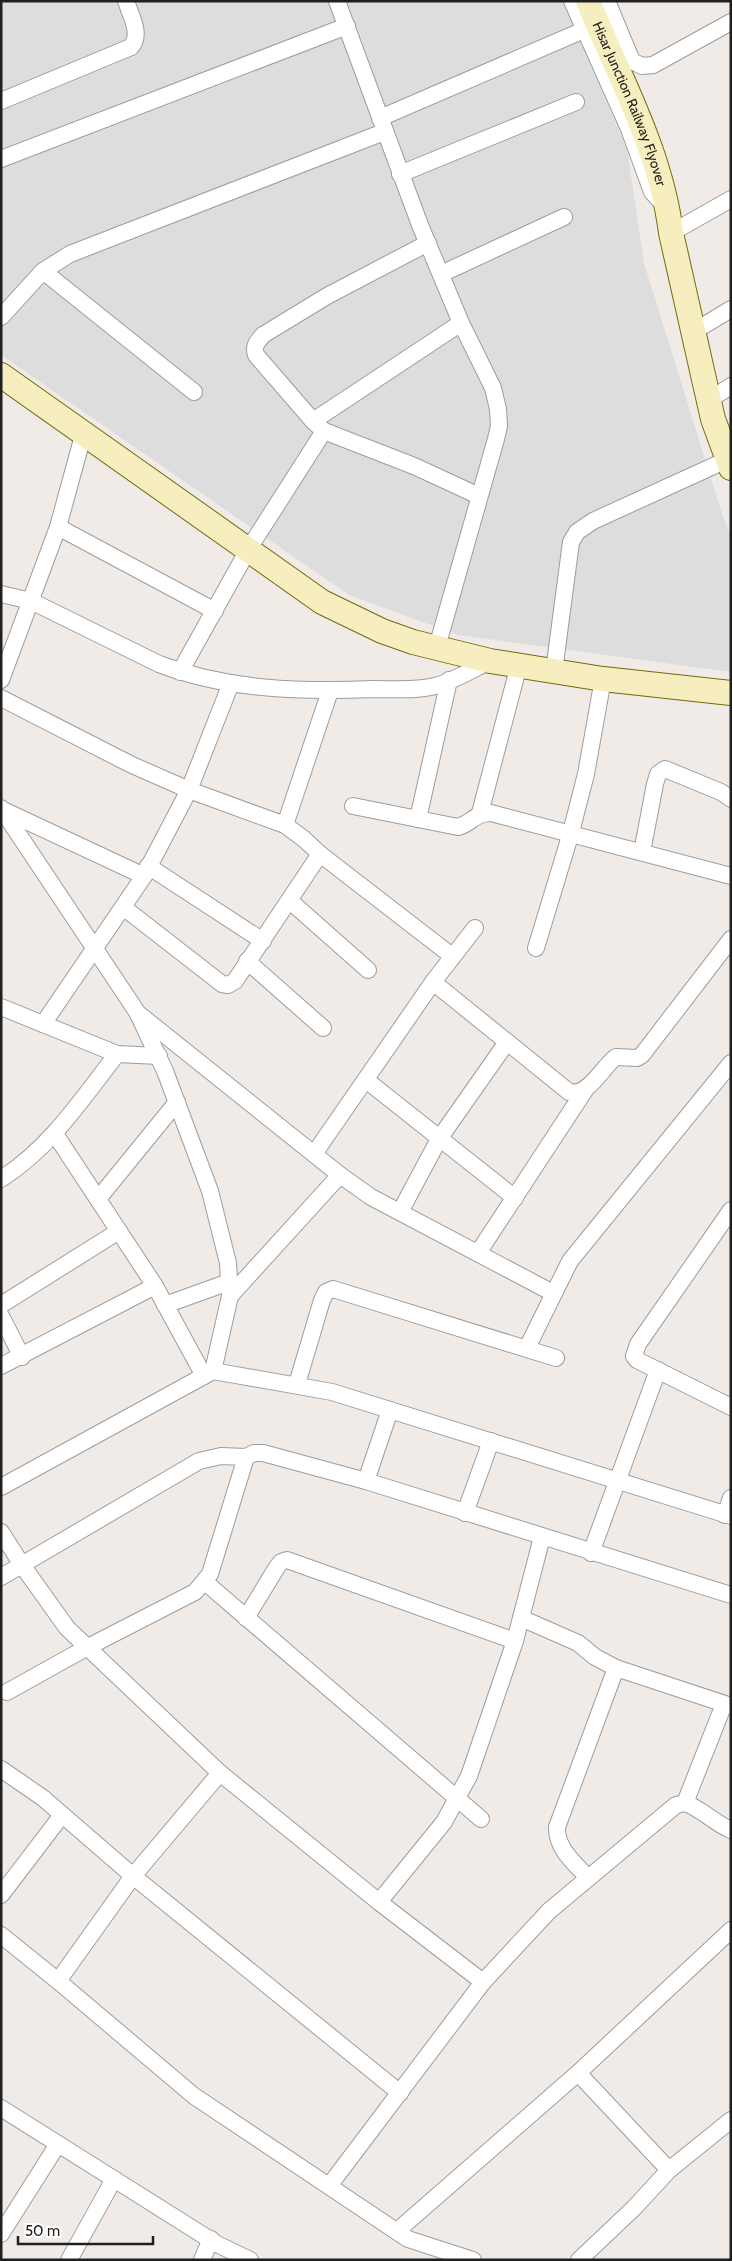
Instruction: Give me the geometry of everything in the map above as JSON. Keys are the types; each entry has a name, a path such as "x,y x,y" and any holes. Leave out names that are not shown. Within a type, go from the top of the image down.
{"street":[{"path":"1,102 131,47 137,35 126,1"},
{"path":"337,1 400,174 461,323 493,388 498,409 499,426 496,438 436,647"},
{"path":"572,1 629,129 652,192 657,200 668,207"},
{"name":"Hisar Junction Railway Flyover","path":"588,1 652,152 668,207 671,233 713,419 730,462"},
{"path":"607,1 632,61 642,66 653,65 731,22"},
{"path":"1,159 347,26"},
{"path":"1,317 43,270 70,254 382,125 584,30"},
{"path":"400,174 576,102"},
{"path":"671,233 731,199"},
{"path":"440,274 564,217"},
{"path":"428,243 327,296 263,335 256,343 254,350 256,356 318,426 480,496"},
{"path":"43,270 194,392"},
{"path":"694,332 731,309"},
{"path":"180,672 318,426 461,323"},
{"path":"1,375 322,602 352,618 413,642 490,661 603,679 731,693"},
{"path":"709,400 731,386"},
{"path":"1,680 58,527 84,432"},
{"path":"554,671 572,542 577,532 593,521 730,462"},
{"path":"58,527 215,611"},
{"path":"1,594 31,601 152,661 180,672 231,683 299,690 330,691 412,688 435,686 490,661"},
{"path":"480,813 519,665"},
{"path":"536,948 570,836 586,774 603,679"},
{"path":"418,819 449,680"},
{"path":"43,1024 146,871 190,790 231,683"},
{"path":"286,825 330,691"},
{"path":"1,698 132,765 190,790 286,825 320,854 452,956"},
{"path":"642,852 655,784 658,774 665,769 721,792 731,799"},
{"path":"354,806 458,827 464,825 480,813 491,813 570,836 642,852 731,876"},
{"path":"2,809 146,871 262,941"},
{"path":"2,809 137,1012 159,1056 210,1190 228,1263 230,1289 208,1373"},
{"path":"123,906 222,984 231,984 290,902 320,854"},
{"path":"290,902 368,970"},
{"path":"314,1154 433,982 475,928"},
{"path":"478,1253 588,1087 616,1057 637,1058 642,1055 731,940"},
{"path":"247,961 323,1028"},
{"path":"433,982 569,1092 580,1092 588,1087"},
{"path":"1,1007 117,1054 159,1056"},
{"path":"137,1012 340,1175 371,1197 553,1293"},
{"path":"400,1212 439,1139 507,1042"},
{"path":"1,1179 20,1167 55,1134 117,1054"},
{"path":"526,1348 570,1261 728,1073"},
{"path":"366,1080 514,1198"},
{"path":"98,1199 177,1102"},
{"path":"55,1134 155,1286 208,1373"},
{"path":"165,1305 230,1289 340,1175"},
{"path":"731,1210 634,1350 634,1356 638,1360 731,1407"},
{"path":"1,1305 119,1231"},
{"path":"1,1366 22,1357 155,1286"},
{"path":"297,1384 322,1300 326,1292 333,1289 556,1358"},
{"path":"1,1316 22,1357"},
{"path":"590,1553 658,1370"},
{"path":"1,1487 208,1373 297,1384 332,1392 728,1516 731,1498"},
{"path":"366,1481 390,1410"},
{"path":"465,1513 491,1441"},
{"path":"1,1577 199,1461 221,1456 246,1457 263,1453 366,1481 590,1553 731,1595"},
{"path":"7,1692 86,1648 195,1592 205,1582 212,1569 246,1457"},
{"path":"1,1532 52,1609 86,1648 220,1774 379,1902 484,1982"},
{"path":"379,1902 444,1822 469,1776 515,1641 542,1537"},
{"path":"246,1618 277,1567 281,1562 287,1560 515,1641"},
{"path":"205,1582 481,1819"},
{"path":"329,2186 484,1982 549,1911 670,1810 685,1802 727,1705 616,1668 596,1657 578,1643 521,1618"},
{"path":"588,1878 559,1844 557,1827 616,1668"},
{"path":"1,1769 44,1798 133,1876 400,2093"},
{"path":"58,1981 133,1876 220,1774"},
{"path":"685,1802 714,1822 731,1830"},
{"path":"1,1895 62,1815"},
{"path":"397,2231 578,2073 731,1930"},
{"path":"1,1935 194,2096 433,2254 473,2260"},
{"path":"578,2073 669,2170"},
{"path":"1,2108 211,2240 250,2260"},
{"path":"580,2260 669,2170 731,2120"},
{"path":"1,2234 58,2144"},
{"path":"69,2260 114,2179"},
{"path":"202,2260 211,2240"}],"shaded area":[{"path":"1,1 562,1 627,149 644,263 723,517 731,535 731,672 458,635 349,595 1,355"}]}
